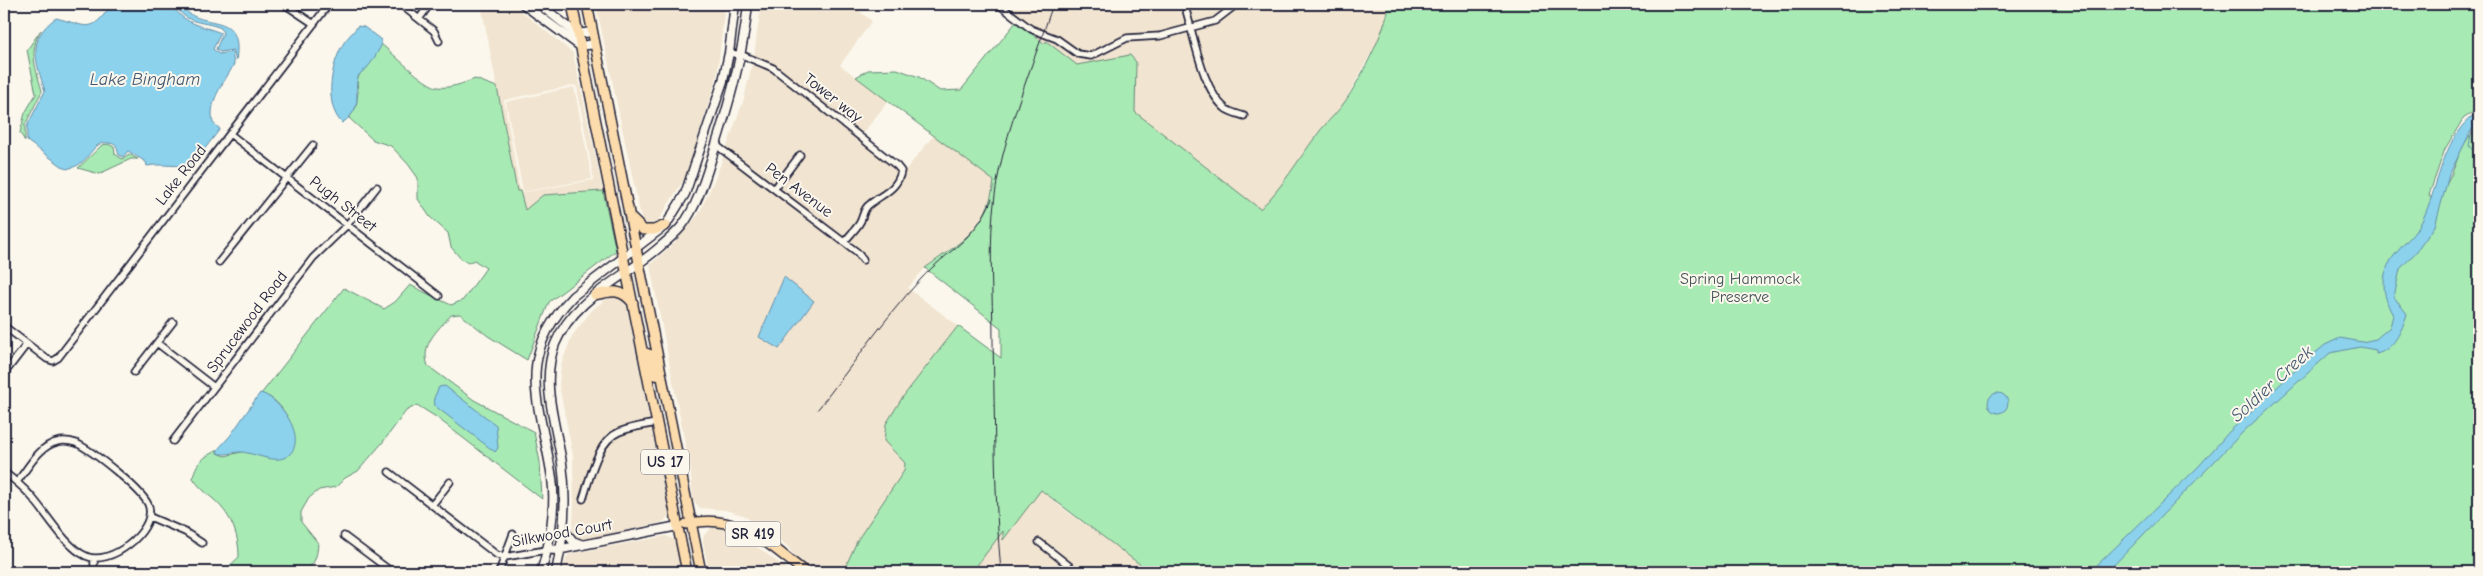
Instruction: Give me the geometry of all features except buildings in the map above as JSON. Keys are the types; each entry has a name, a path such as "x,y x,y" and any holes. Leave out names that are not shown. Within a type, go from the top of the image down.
{"main road":[{"path":"523,4 580,46 595,44"},
{"path":"540,4 578,34 592,32"},
{"name":"US 17","path":"572,4 687,572"},
{"name":"US 17","path":"587,4 701,572"},
{"path":"716,145 710,139 709,134 729,53 735,4"},
{"path":"556,572 562,549 564,504 562,462 549,389 550,362 556,343 568,320 595,294 626,271 639,264 681,227 694,206 733,91 742,55 748,4"},
{"path":"541,572 552,515 552,479 541,425 534,374 539,349 549,326 573,296 636,250 666,225 685,194 717,103"},
{"path":"629,216 644,230 654,230 666,225"},
{"path":"595,294 614,290 624,294 633,303"},
{"path":"643,352 651,356 655,375 662,376"},
{"path":"541,425 552,457 556,462 562,462"},
{"name":"SR 419","path":"678,526 690,523 723,521 736,525 758,538 805,572"},
{"name":"Silkwood Court","path":"546,550 562,549 678,526"},
{"path":"563,529 574,541 583,545"}],"street":[{"path":"284,4 314,24"},
{"name":"Lake Road","path":"27,344 52,361 58,358 329,4"},
{"path":"400,4 434,31 440,41"},
{"path":"419,19 430,4"},
{"path":"998,4 1026,26 1057,39 1074,52 1085,56 1099,54 1127,38 1160,36 1215,21 1237,4"},
{"path":"1184,4 1203,68 1215,95 1227,110 1244,116"},
{"name":"Tower way","path":"729,53 742,55 773,68 901,171 900,178 887,193 869,204 863,211 860,223 844,242"},
{"name":"Pugh Street","path":"230,134 439,296"},
{"path":"219,262 313,145"},
{"name":"Pen Avenue","path":"716,145 857,252 863,260"},
{"path":"775,188 800,155"},
{"name":"Sprucewood Road","path":"173,441 313,258 347,225 377,187"},
{"path":"134,372 173,322"},
{"path":"4,326 27,344 4,374"},
{"path":"157,343 214,387"},
{"path":"583,499 603,446 609,439 618,432 657,423"},
{"path":"4,472 17,482 72,546 94,559 109,557 121,550 140,533 150,517 147,502 138,489 82,446 71,442 58,442 46,448 17,482"},
{"name":"Silkwood Court","path":"389,472 497,555 505,557 546,550"},
{"path":"432,505 450,482"},
{"path":"150,517 184,532 202,543"},
{"path":"499,572 513,534"},
{"path":"344,536 392,572"},
{"path":"1039,542 1077,572"},
{"path":"94,559 94,572"}],"shaded area":[{"path":"481,4 512,4 573,53 603,191 543,195 525,210 521,193 594,180 577,87 574,85 504,100 520,191 517,191"},
{"path":"596,4 725,4 717,76 686,176 658,221 643,227"},
{"path":"761,4 850,4 872,21 840,65 888,101 860,137 904,172 934,135 995,181 992,201 970,235 925,268 908,288 958,326 902,398 886,424 884,441 905,463 904,471 858,539 843,572 813,572 800,562 786,545 743,515 725,510 700,508 693,500 691,473 650,265 674,243 699,214 717,174 744,99 754,56","holes":["785,278 814,301 779,349 764,325"]},
{"path":"994,4 1389,4 1389,15 1381,35 1342,106 1316,135 1279,191 1257,212 1135,113 1136,62 1074,66"},
{"path":"574,87 592,179 523,192 506,102"},
{"path":"620,295 625,298 669,515 663,522 580,541 572,536 574,506 573,455 559,385 561,365 572,336 593,309 608,298"},
{"path":"1036,486 1065,510 1153,572 972,572"},
{"path":"713,527 721,528 745,538 791,572 709,572 703,541 704,535"},
{"path":"666,536 675,540 682,572 563,572 566,558 570,554"}],"green space":[{"name":"Spring Hammock Preserve","path":"1389,4 2479,4 2479,108 2463,119 2445,149 2429,195 2431,198 2447,184 2464,144 2479,129 2479,572 1150,572 1041,490 1003,540 1003,531 972,572 843,572 858,539 904,471 905,463 884,441 886,424 902,398 958,326 1001,358 1001,328 925,268 961,241 979,222 986,211 994,181 856,77 868,70 897,69 919,77 940,91 961,90 1016,22 1045,44 1046,41 1077,65 1130,55 1136,62 1135,112 1260,209 1276,192 1319,132 1347,98 1363,72 1377,42"},
{"path":"41,30 35,45 34,60 42,91 25,125 25,141 20,133 25,113 36,94 27,50"},
{"path":"381,44 431,85 437,87 451,86 475,79 497,87 517,191 520,191 525,210 543,195 603,191 616,251 549,302 527,360 488,336 460,314 451,315 436,332 426,351 428,366 474,400 534,432 540,462 542,499 436,417 417,405 406,411 358,471 345,478 336,487 319,490 309,498 301,512 301,522 318,543 315,560 307,569 303,572 223,572 239,557 235,532 224,510 193,478 196,468 204,458 218,450 217,453 225,456 294,439 291,425 284,411 274,400 261,394 344,288 384,309 395,302 410,285 451,305 463,300 486,268 474,260 468,263 461,259 451,247 448,233 430,217 418,199 418,178 408,164 391,146 373,140 349,118 356,107 357,81 360,73 366,69"},
{"path":"108,144 114,147 115,154 122,159 129,154 138,159 131,159 99,174 78,168 102,145"}],"water":[{"name":"Lake Bingham","path":"112,4 172,4 176,11 187,20 221,33 213,49 219,54 232,52 234,64 218,92 213,106 213,123 220,129 193,164 182,166 147,166 146,162 128,151 123,157 119,155 116,145 103,143 94,148 78,165 66,169 27,141 27,126 45,91 36,52 40,34 56,18 88,26 93,24 105,14"},
{"path":"174,4 181,4 188,13 198,18 227,26 233,33 237,44 236,61 233,50 220,52 216,49 223,33 221,28 184,16"},
{"path":"358,26 364,27 381,40 381,46 370,64 357,79 357,97 354,110 350,117 342,123 332,105 331,83 340,50"},
{"path":"2479,111 2479,126 2471,131 2449,175 2435,226 2417,251 2400,269 2394,297 2407,314 2400,333 2392,344 2376,354 2376,350 2360,347 2330,353 2244,431 2107,572 2090,572 2199,466 2229,432 2325,345 2340,338 2362,342 2376,339 2390,327 2393,315 2384,290 2385,274 2388,266 2391,259 2413,235 2422,221 2443,161 2457,133"},
{"path":"784,277 814,301 779,349 759,337"},
{"path":"445,386 496,425 498,448 495,452 435,406 434,398 439,387"},
{"path":"260,393 268,396 276,403 290,421 294,431 295,441 293,450 281,459 237,452 217,453 219,448 230,436"},
{"path":"1998,393 2005,396 2008,403 2005,410 1998,413 1991,410 1988,403 1991,396"}],"waterway":[{"path":"2472,129 2469,146 2479,157"}],"railway":[{"path":"1001,572 995,457 991,268 993,213 999,172 1012,123 1053,4"},
{"path":"818,409 906,295 930,269 969,235 985,214 992,199"}],"water label":[{"name":"Soldier Creek","path":"2272,384"}]}
